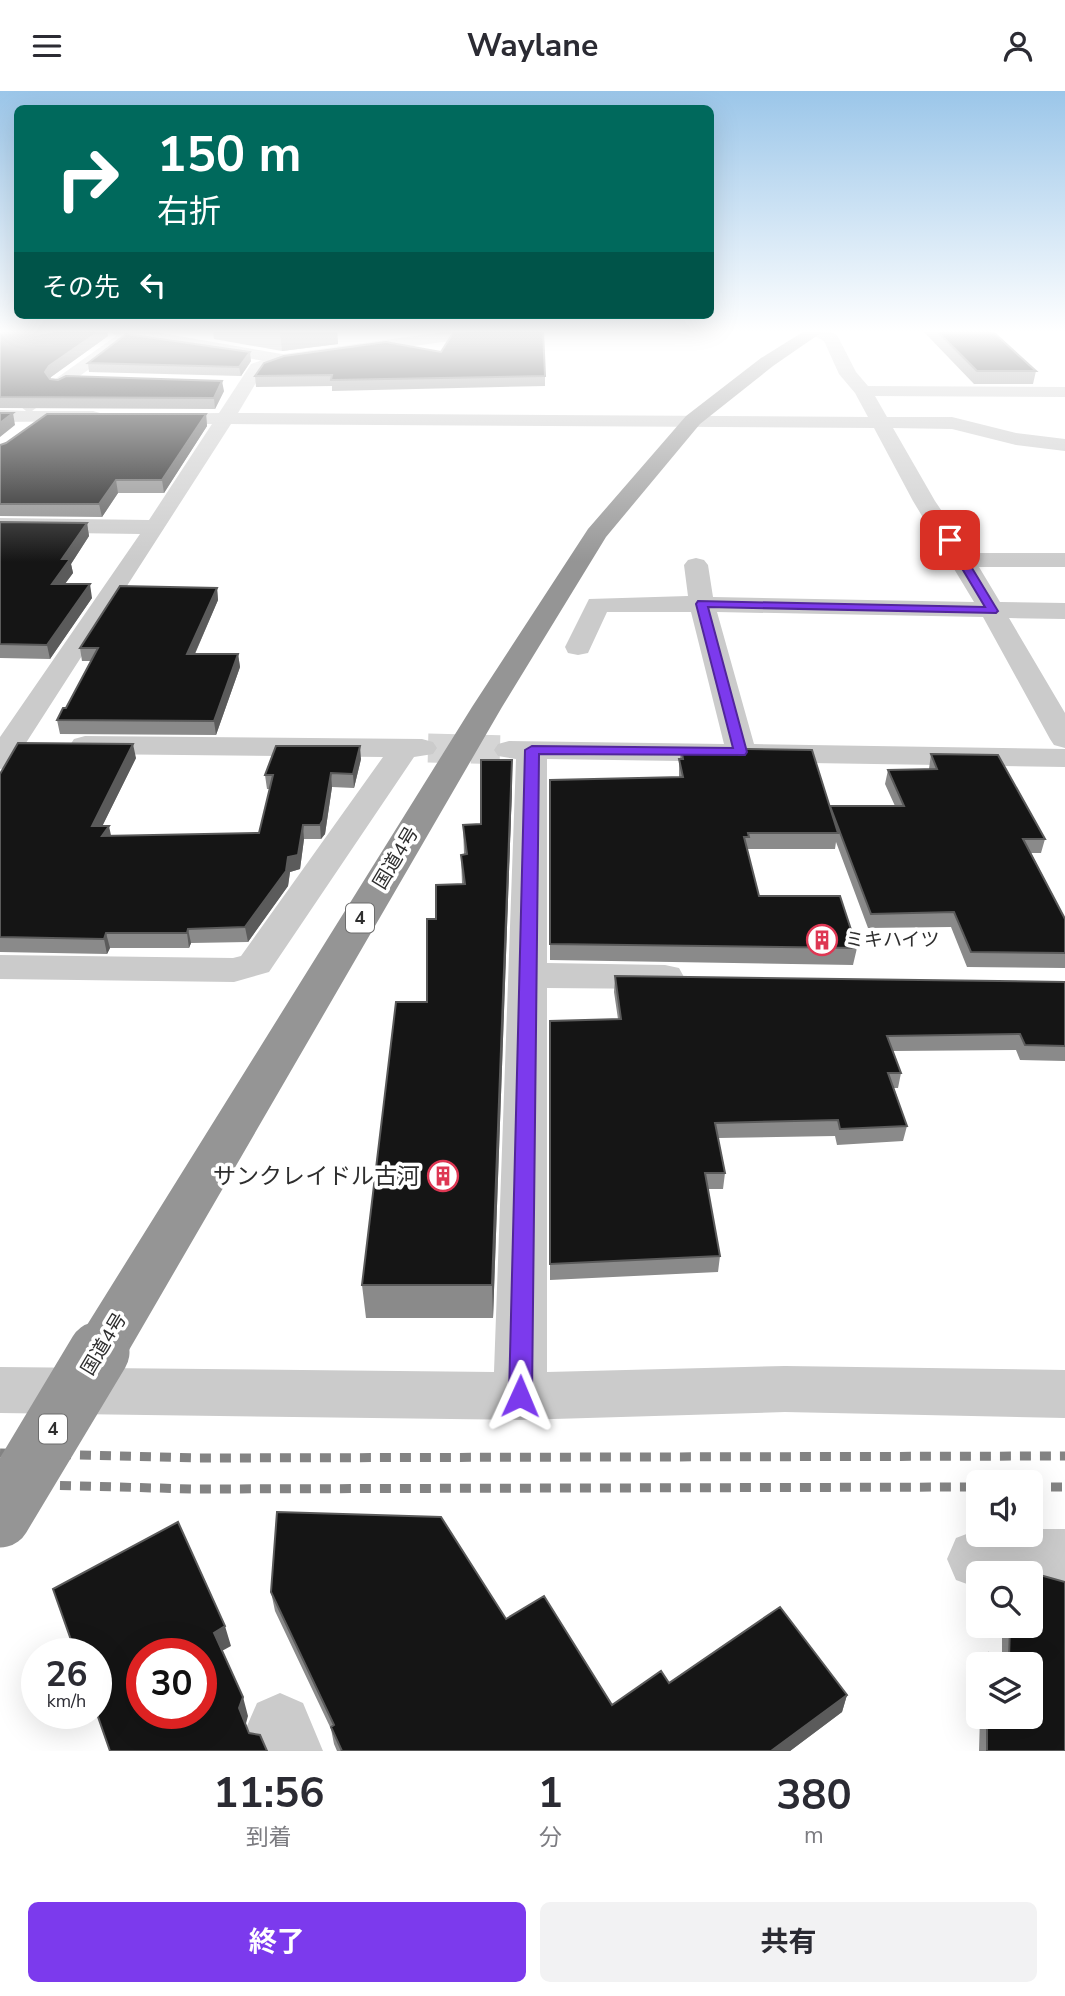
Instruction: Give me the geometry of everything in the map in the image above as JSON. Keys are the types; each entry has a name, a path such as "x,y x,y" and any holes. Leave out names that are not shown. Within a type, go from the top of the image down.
{"highway":[{"name":"国道4号","path":"0,1517 551,603 596,534 669,445 710,407"}],"street":[{"path":"12,422 30,407"},
{"path":"20,748 226,418 230,407"},
{"path":"873,407 924,501 963,560 1065,739"},
{"path":"12,422 43,417 108,417"},
{"path":"135,418 951,423 1016,439 1065,445"},
{"path":"0,525 156,527"},
{"path":"963,560 1065,560"},
{"path":"696,565 702,604 741,752"},
{"path":"578,647 598,604 1065,611"},
{"path":"0,967 234,970 255,964 416,748 20,748"},
{"path":"520,1396 528,975 520,750 1065,758"},
{"path":"528,975 701,978"},
{"path":"0,1390 520,1396 785,1389 1065,1394"},
{"path":"977,1559 1065,1558"}],"building":[{"path":"0,413 13,413 0,423"},
{"path":"47,414 206,414 162,480 116,480 99,504 0,504 0,445"},
{"path":"0,522 87,523 62,559 70,559 52,584 90,584 47,645 0,644"},
{"path":"120,586 217,588 187,654 238,654 214,721 57,720 98,648 80,648"},
{"path":"18,743 133,744 92,826 109,826 102,836 259,833 273,775 265,775 276,746 360,746 353,774 331,773 323,820 320,825 303,825 298,855 288,857 286,871 245,927 188,929 187,933 106,933 104,939 0,937 0,774"},
{"path":"681,748 812,750 838,833 748,833 749,837 744,837 759,896 840,896 857,948 550,944 550,780 683,777 679,759 683,759"},
{"path":"931,754 998,755 1045,839 1023,839 1065,919 1065,953 971,952 954,912 871,914 830,806 904,806 888,770 937,769"},
{"name":"サンクレイドル古河","path":"481,760 512,760 492,1285 362,1285 396,1002 427,1002 427,919 436,919 436,885 465,884 461,855 467,854 463,825 481,824"},
{"path":"615,976 1065,982 1065,1046 1025,1045 1020,1034 887,1036 901,1073 888,1073 907,1126 840,1129 838,1120 715,1123 725,1173 705,1173 720,1256 550,1264 550,1021 621,1019"},
{"path":"277,1512 441,1517 506,1619 544,1596 612,1705 661,1671 669,1683 780,1607 847,1695 771,1751 342,1751 331,1727 334,1725 271,1592"},
{"path":"178,1522 225,1626 214,1633 216,1638 126,1638 126,1729 217,1729 217,1640 243,1697 239,1708 249,1733 260,1735 267,1751 110,1751 102,1729 112,1729 112,1638 70,1638 53,1589"},
{"path":"1043,1576 1065,1582 1065,1751 987,1751 987,1729 1043,1729 1043,1652 1009,1652 1010,1638 1043,1638"}],"tunnel":[{"path":"428,748 509,750"}],"railway":[{"path":"0,1453 198,1458 1065,1456"},
{"path":"0,1484 194,1489 966,1487"},
{"path":"1043,1487 1065,1487"}],"place":[{"name":"ミキハイツ","path":"822,940"},
{"name":"サンクレイドル古河","path":"443,1176"}],"route":[{"path":"520,1396 532,750 741,752 702,604 992,611 950,540"}]}
